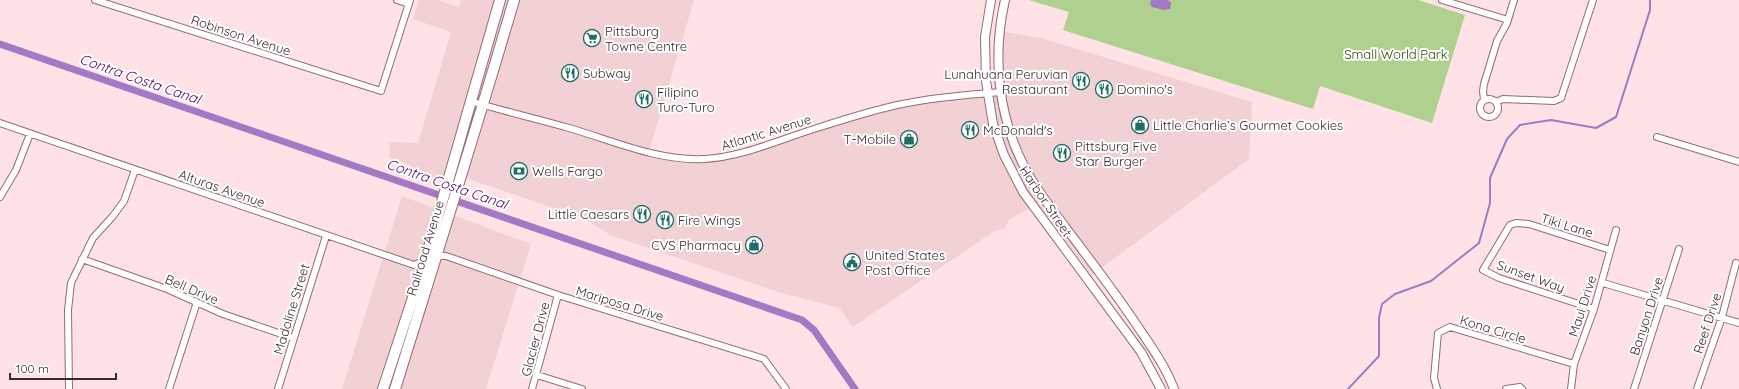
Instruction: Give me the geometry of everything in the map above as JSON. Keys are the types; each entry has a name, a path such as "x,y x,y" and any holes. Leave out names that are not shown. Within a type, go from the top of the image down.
{"highway":[{"name":"Railroad Avenue","path":"383,389 425,261 446,183 500,0"},
{"name":"Railroad Avenue","path":"395,389 514,0"}],"street":[{"name":"Robinson Avenue","path":"94,0 381,91 409,2"},
{"path":"397,0 409,2"},
{"name":"Harbor Street","path":"991,0 985,37 987,93 993,124 1002,151 1017,182 1029,200 1141,352 1161,389"},
{"name":"Harbor Street","path":"1005,0 1001,20 999,45 1000,92 1007,124 1015,146 1025,168 1039,192 1128,311 1163,365 1174,389"},
{"path":"1442,0 1508,20"},
{"path":"1465,7 1467,0"},
{"path":"1484,100 1490,99 1496,102 1498,107 1497,113 1492,117 1486,117 1480,108 1484,100 1484,84 1497,41 1508,20 1514,0"},
{"path":"1496,102 1504,99 1554,101 1561,98 1593,0"},
{"name":"Atlantic Avenue","path":"470,101 570,128 654,154 674,158 709,159 736,154 894,106 930,100 1000,92"},
{"name":"Alturas Avenue","path":"0,123 414,265 436,256"},
{"path":"0,197 16,170 30,134"},
{"path":"1658,137 1739,162"},
{"path":"69,389 68,310 71,284 93,238 124,201 135,170"},
{"path":"1029,200 1039,192"},
{"name":"Tiki Lane","path":"1483,270 1498,248 1510,225 1516,223 1529,224 1610,250"},
{"name":"Maui Drive","path":"1571,389 1574,364 1603,283 1616,230"},
{"name":"Madoline Street","path":"278,389 326,236"},
{"name":"Banyon Drive","path":"1634,389 1679,249"},
{"name":"Mariposa Drive","path":"436,256 446,256 558,295 764,359 786,389"},
{"name":"Bell Drive","path":"82,259 197,302 223,314 293,338"},
{"name":"Reef Drive","path":"1697,389 1722,317 1736,263"},
{"name":"Sunset Way","path":"1483,270 1498,278 1594,309"},
{"path":"1603,283 1739,323"},
{"name":"Glacier Drive","path":"532,389 558,295"},
{"path":"169,389 197,302"},
{"name":"Kona Circle","path":"1437,389 1434,378 1438,333 1450,327 1574,364"},
{"path":"537,375 582,389"},
{"path":"1506,389 1521,388"}],"shaded area":[{"path":"419,0 437,0 459,7 461,0 694,0 648,155 675,160 736,155 872,110 994,90 994,30 1041,38 1252,102 1249,159 1092,275 1037,202 1027,210 1008,221 1005,229 996,230 853,327 839,308 781,293 610,235 585,219 466,178 439,180 409,169 410,165 390,158 389,142 418,143 451,32 413,19"},
{"path":"1151,0 1168,0 1171,3 1170,9 1164,10 1152,7 1150,4"},
{"path":"402,196 531,244 486,389 342,389"}],"green space":[{"name":"Small World Park","path":"1029,0 1418,0 1465,15 1432,123 1320,86 1313,109 1063,30 1069,12"}],"waterway":[{"path":"1348,389 1379,356 1379,318 1382,304 1395,294 1431,281 1479,243 1490,203 1490,178 1507,139 1520,125 1551,120 1596,128 1616,117 1650,10 1650,0"},
{"name":"Contra Costa Canal","path":"0,44 802,320 814,330 855,389"}],"place":[{"name":"Pittsburg Towne Centre","path":"592,38"},
{"name":"Subway","path":"570,73"},
{"name":"Lunahuana Peruvian Restaurant","path":"1081,81"},
{"name":"Domino's","path":"1104,89"},
{"name":"Filipino Turo-Turo","path":"644,99"},
{"name":"Little Charlie’s Gourmet Cookies","path":"1140,125"},
{"name":"McDonald's","path":"970,130"},
{"name":"T-Mobile","path":"909,139"},
{"name":"Pittsburg Five Star Burger","path":"1062,153"},
{"name":"Wells Fargo","path":"519,171"},
{"name":"Little Caesars","path":"642,214"},
{"name":"Fire Wings","path":"665,220"},
{"name":"CVS Pharmacy","path":"754,245"},
{"name":"United States Post Office","path":"852,262"}]}
